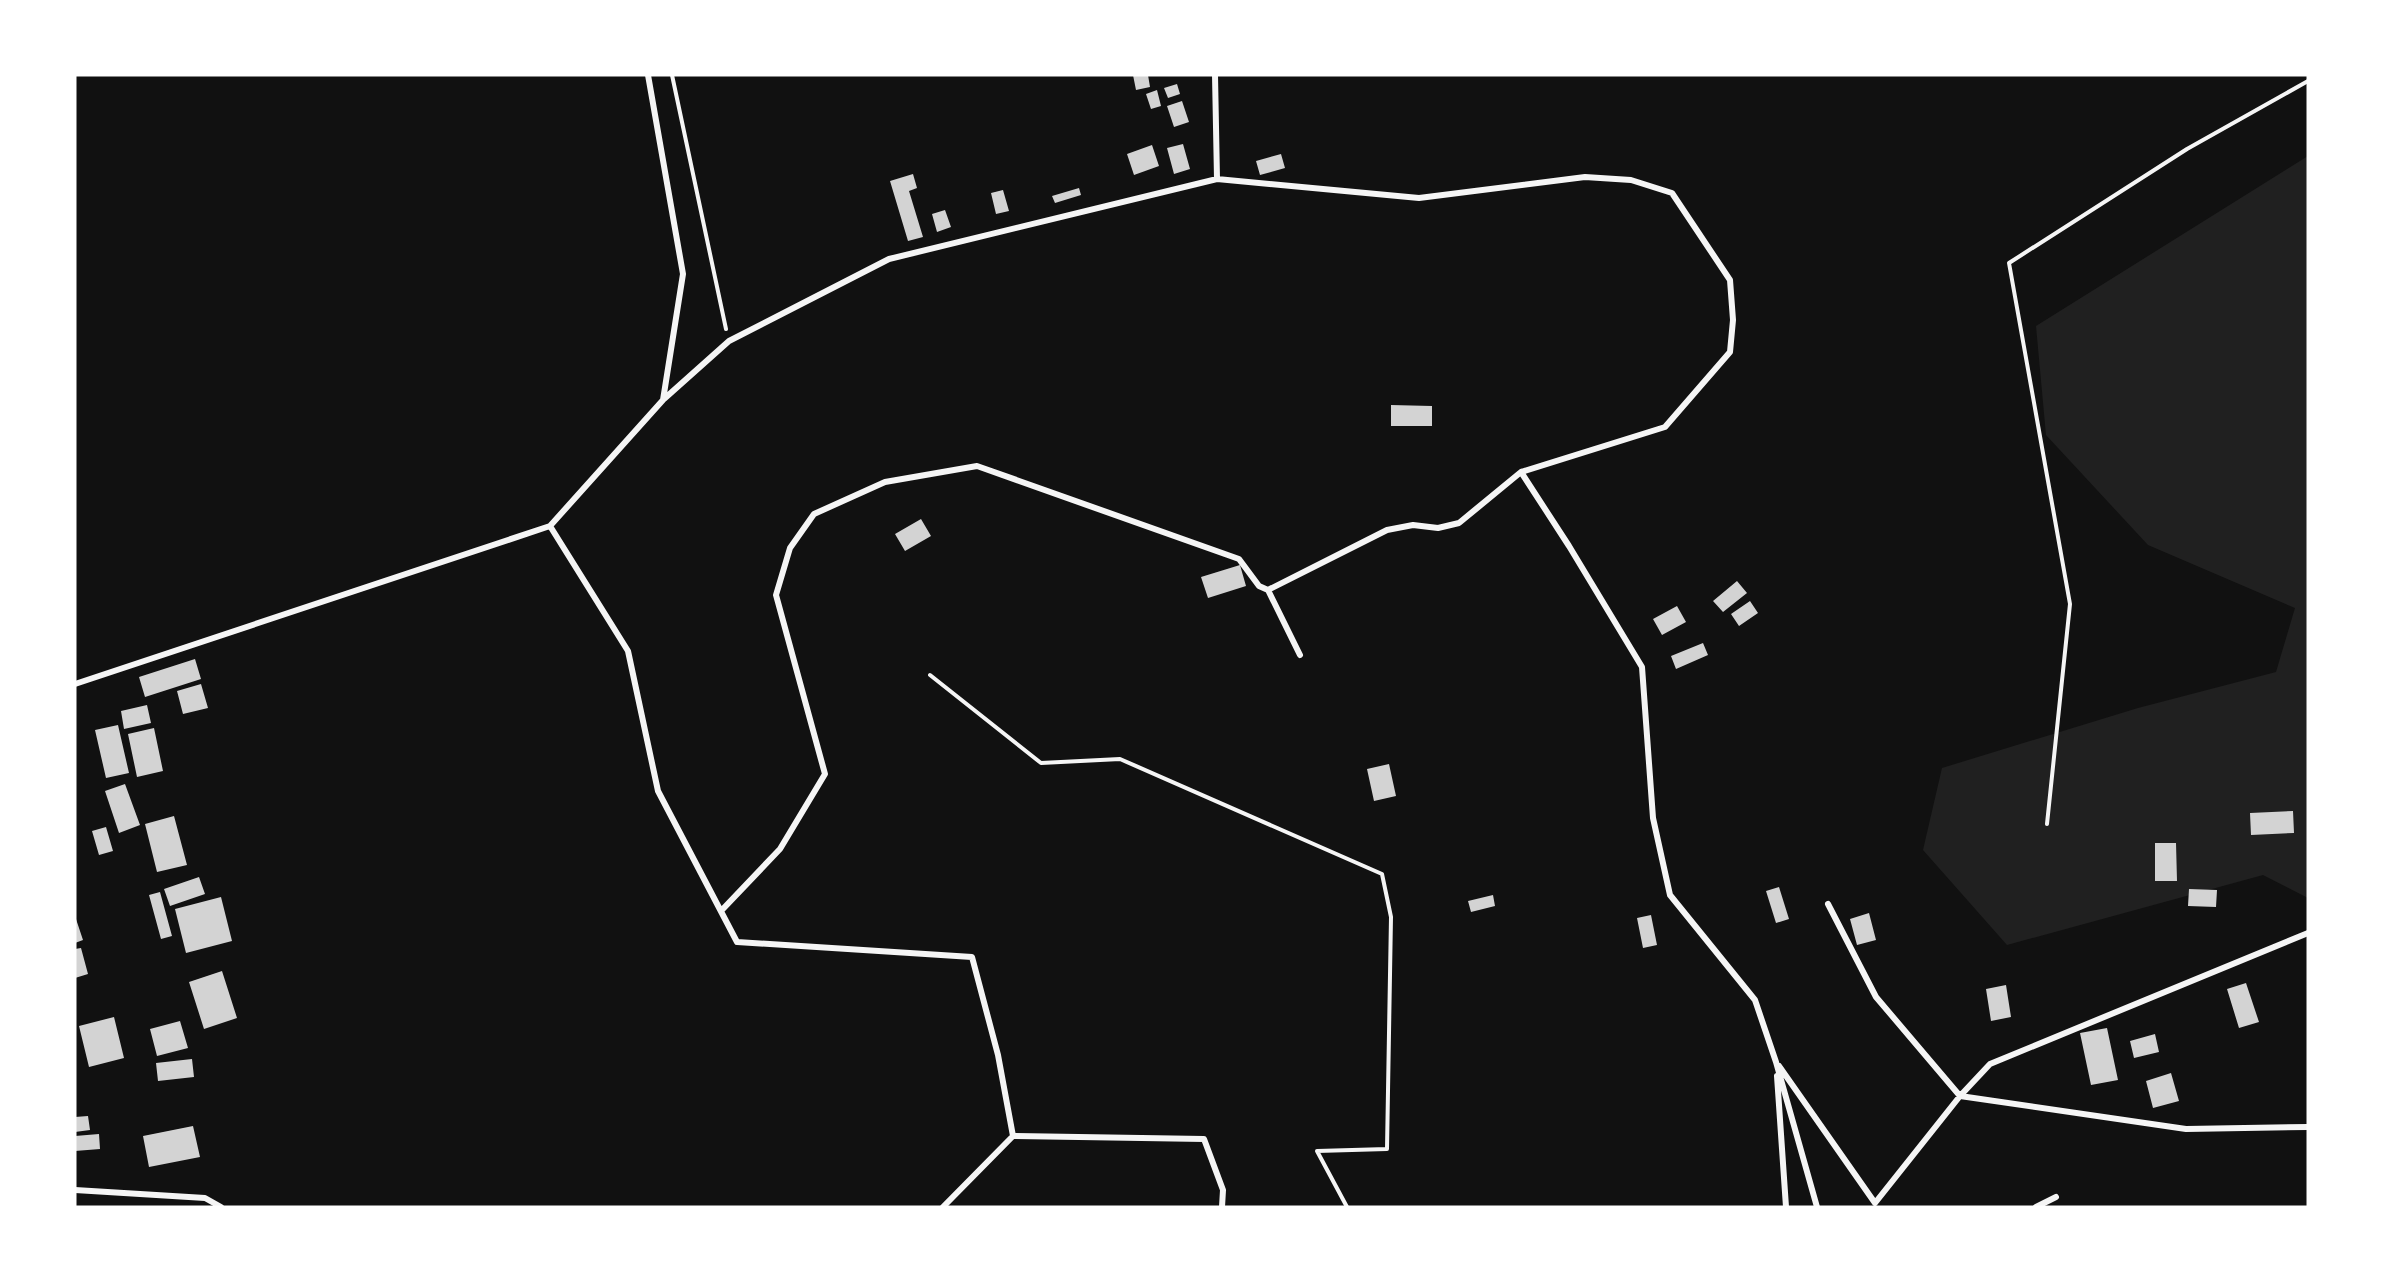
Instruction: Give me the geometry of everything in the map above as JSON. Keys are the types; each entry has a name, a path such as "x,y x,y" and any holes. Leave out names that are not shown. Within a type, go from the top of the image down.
{"street":[{"path":"648,75 683,274 663,400"},
{"path":"1215,75 1217,179"},
{"path":"75,684 550,526 663,400 729,341 889,258 1217,179 1419,198 1584,177 1630,180 1672,193 1730,280 1732,320 1730,352 1665,427 1521,472 1459,523 1438,528 1413,525 1387,530 1268,590"},
{"path":"721,911 780,849 825,774 776,595 789,548 814,514 885,482 977,466 1239,559 1259,586 1268,590 1300,655"},
{"path":"1521,472 1642,667 1653,818 1670,895 1755,1000 1776,1062 1817,1207"},
{"path":"550,526 628,651 658,791 737,942 972,957 998,1055 1013,1137"},
{"path":"1828,904 1876,997 1960,1096 2186,1129 2308,1127"},
{"path":"1776,1062 1875,1203 1960,1096 1990,1064 2308,933"},
{"path":"1776,1062 1786,1207"},
{"path":"943,1207 1013,1137 1204,1139 1223,1190 1222,1207"},
{"path":"75,1190 205,1198 221,1207"},
{"path":"2036,1207 2056,1197"}],"path":[{"path":"672,75 729,341"},
{"path":"2047,824 2070,604 2009,262 2187,149 2308,81"},
{"path":"930,675 1041,763 1120,759 1382,874 1391,916 1387,1149 1317,1152 1347,1207"}],"shaded area":[{"path":"2308,156 2308,898 2263,875 2007,945 1923,850 1942,768 2138,708 2276,672 2295,608 2148,545 2046,435 2036,326"}],"building":[{"path":"1133,75 1148,75 1150,87 1136,90"},
{"path":"1177,84 1180,94 1168,98 1164,88"},
{"path":"1157,90 1161,106 1151,109 1146,94"},
{"path":"1182,101 1189,122 1174,127 1167,106"},
{"path":"1183,144 1190,169 1174,174 1167,148"},
{"path":"1152,145 1159,166 1134,175 1127,154"},
{"path":"1281,154 1285,168 1260,175 1256,161"},
{"path":"913,174 917,188 909,191 923,237 908,241 890,181"},
{"path":"1079,188 1081,195 1055,203 1052,196"},
{"path":"1003,190 1009,211 996,214 991,193"},
{"path":"945,210 951,227 937,232 932,214"},
{"path":"1391,405 1432,406 1432,426 1391,426"},
{"path":"921,519 931,536 905,551 895,534"},
{"path":"1240,565 1246,586 1208,598 1201,577"},
{"path":"1737,581 1747,593 1723,612 1713,601"},
{"path":"1750,601 1758,613 1739,626 1731,614"},
{"path":"1677,606 1686,622 1662,635 1653,619"},
{"path":"1703,643 1708,655 1676,669 1671,656"},
{"path":"195,659 201,679 145,697 139,677"},
{"path":"201,684 208,708 183,714 177,691"},
{"path":"147,705 151,723 124,729 121,711"},
{"path":"118,725 129,773 106,778 95,730"},
{"path":"154,728 163,771 137,777 128,734"},
{"path":"1389,764 1396,796 1374,801 1367,769"},
{"path":"125,784 140,825 119,833 105,791"},
{"path":"2293,811 2294,833 2251,835 2250,813"},
{"path":"174,816 187,865 157,872 145,824"},
{"path":"106,827 113,851 99,855 92,831"},
{"path":"2155,843 2176,843 2177,881 2155,881"},
{"path":"199,877 205,894 170,906 164,889"},
{"path":"1779,887 1789,919 1776,923 1766,891"},
{"path":"2189,889 2217,890 2216,907 2188,906"},
{"path":"160,892 172,936 161,939 149,895"},
{"path":"1493,895 1495,906 1471,912 1468,901"},
{"path":"221,897 232,941 186,953 175,909"},
{"path":"1869,913 1876,940 1857,945 1850,919"},
{"path":"1651,915 1657,945 1643,948 1637,918"},
{"path":"75,916 83,940 75,943"},
{"path":"81,948 88,974 75,978 75,949"},
{"path":"222,971 237,1018 204,1029 189,982"},
{"path":"2246,983 2259,1022 2239,1028 2227,989"},
{"path":"2006,985 2011,1017 1991,1021 1986,989"},
{"path":"114,1017 124,1058 89,1067 79,1026"},
{"path":"180,1021 188,1048 157,1056 150,1029"},
{"path":"2107,1028 2118,1080 2091,1085 2080,1033"},
{"path":"2155,1034 2159,1052 2134,1058 2130,1041"},
{"path":"192,1059 194,1077 158,1081 156,1063"},
{"path":"2171,1073 2179,1101 2153,1108 2146,1081"},
{"path":"88,1116 90,1130 75,1132 75,1117"},
{"path":"193,1126 200,1157 149,1167 143,1136"},
{"path":"99,1134 100,1149 75,1151 75,1136"}]}
